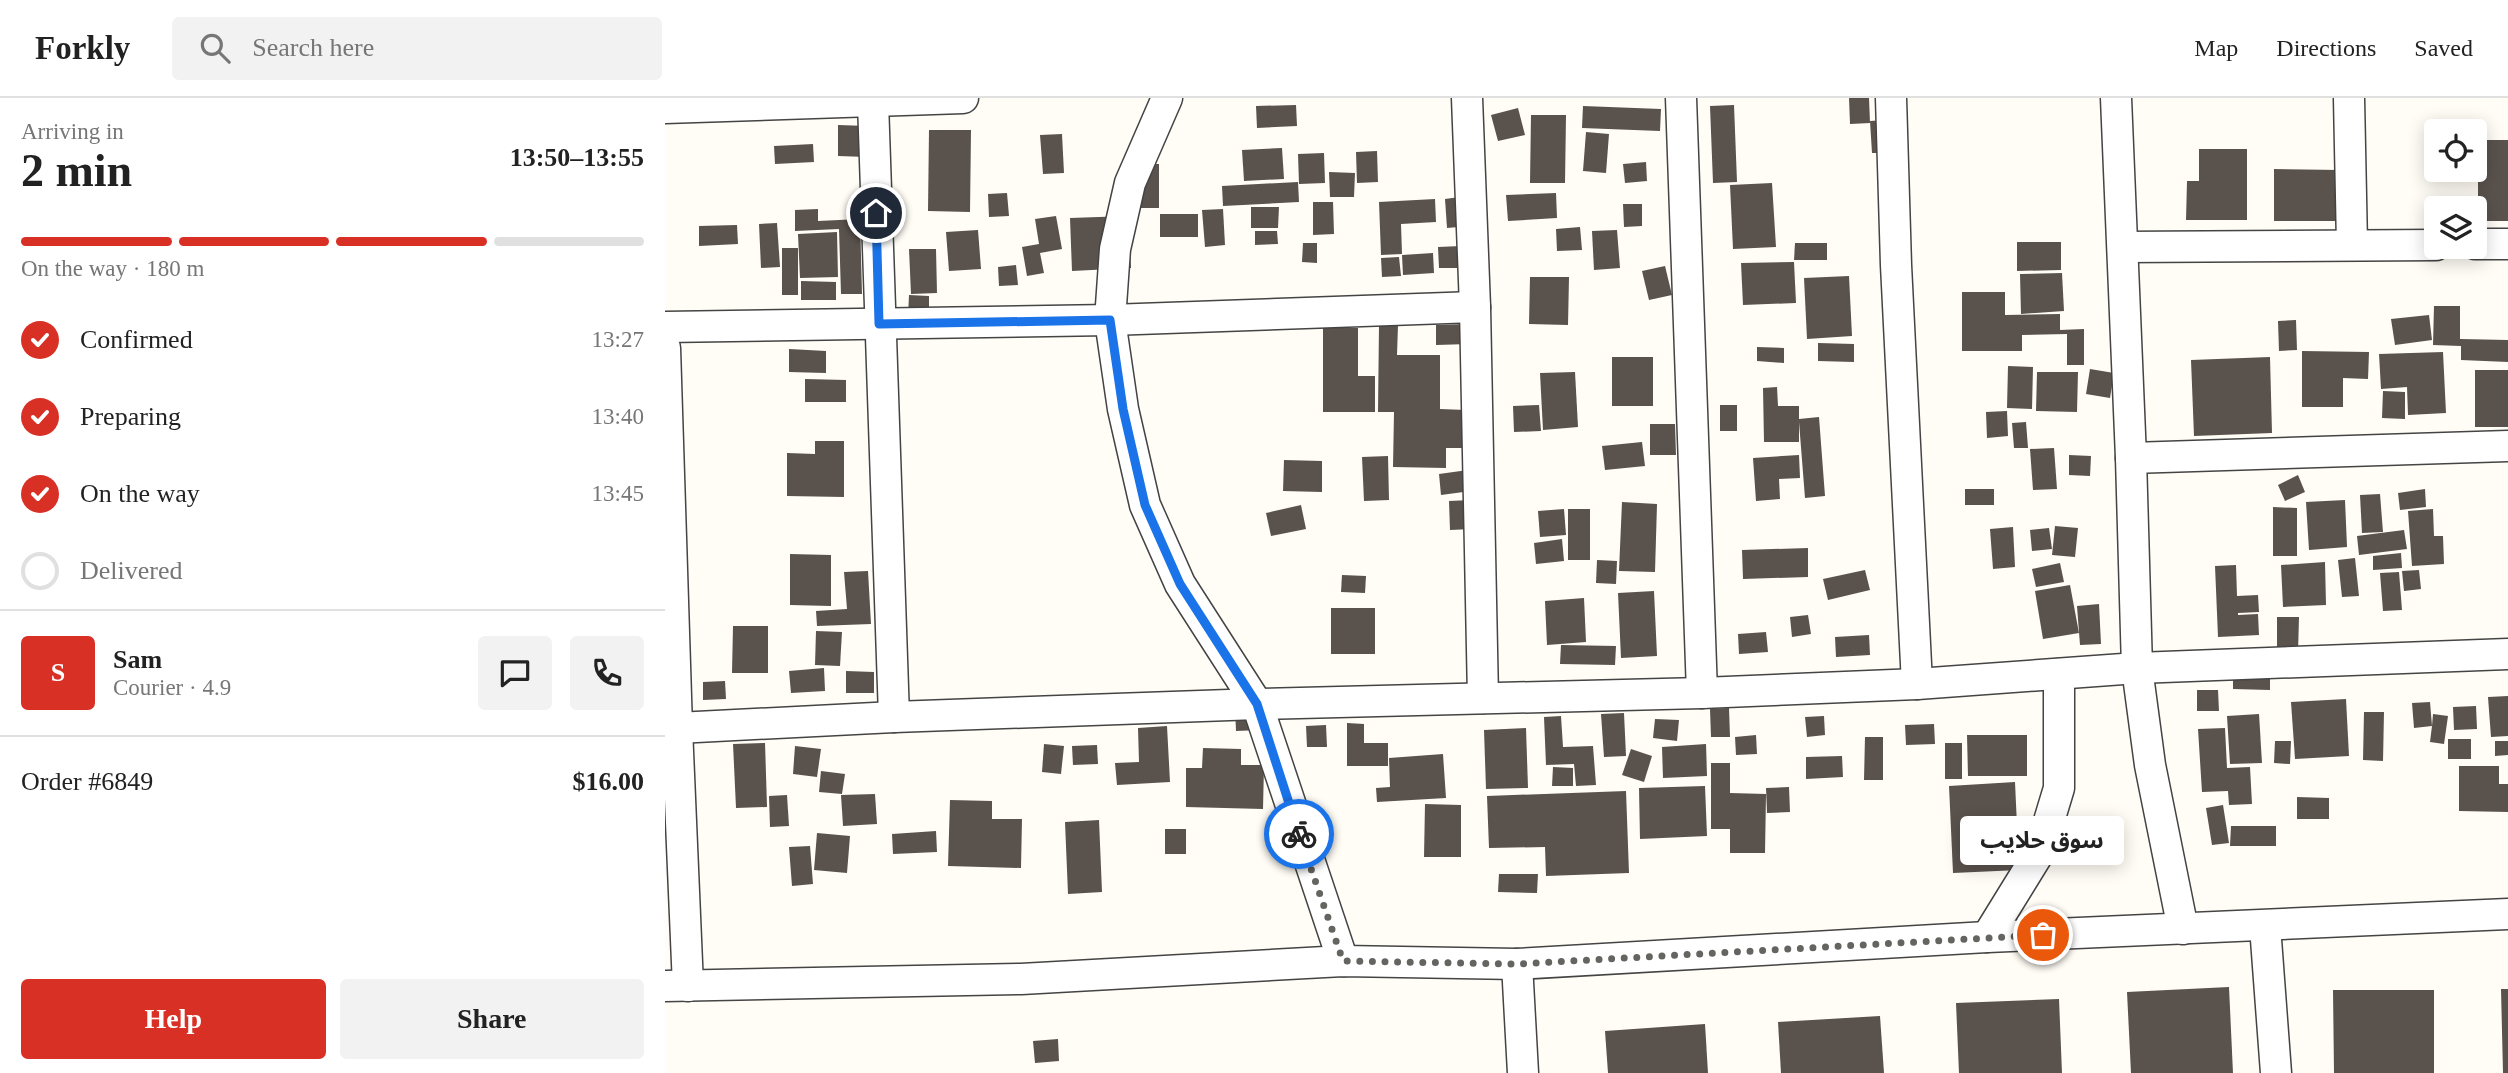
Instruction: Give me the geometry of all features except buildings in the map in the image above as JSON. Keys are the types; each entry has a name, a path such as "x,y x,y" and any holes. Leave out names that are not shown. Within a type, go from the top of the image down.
{"street":[{"path":"665,108 739,101 873,102 948,98"},
{"path":"1167,98 1130,183 1115,249 1110,320 1123,409 1145,505 1180,584 1257,704 1343,961"},
{"path":"1467,98 1475,307 1483,698"},
{"path":"1681,98 1702,693"},
{"path":"1891,98 1896,265 1917,684"},
{"path":"2116,98 2137,668 2150,765 2183,929"},
{"path":"2349,98 2352,245"},
{"path":"873,102 894,717"},
{"path":"2487,244 2508,244"},
{"path":"2123,247 2424,245"},
{"path":"665,327 1110,320 1475,307"},
{"path":"665,348 677,728 676,986 1021,979 1343,961 1517,964 1987,937 2508,914"},
{"path":"2131,458 2508,446"},
{"path":"677,728 1257,704 1702,693 1917,684 2137,668 2508,654"},
{"path":"1987,937 2039,851 2059,788 2059,674"},
{"path":"2265,926 2276,1073"},
{"path":"1517,964 1523,1073"}],"way so far":[{"path":"1299,834 1343,961 1517,964 2043,935"}],"place":[{"name":"سوق حلايب","path":"2043,935"}],"route":[{"path":"876,213 879,324 1110,320 1123,409 1145,505 1180,584 1257,704 1299,834"}]}
